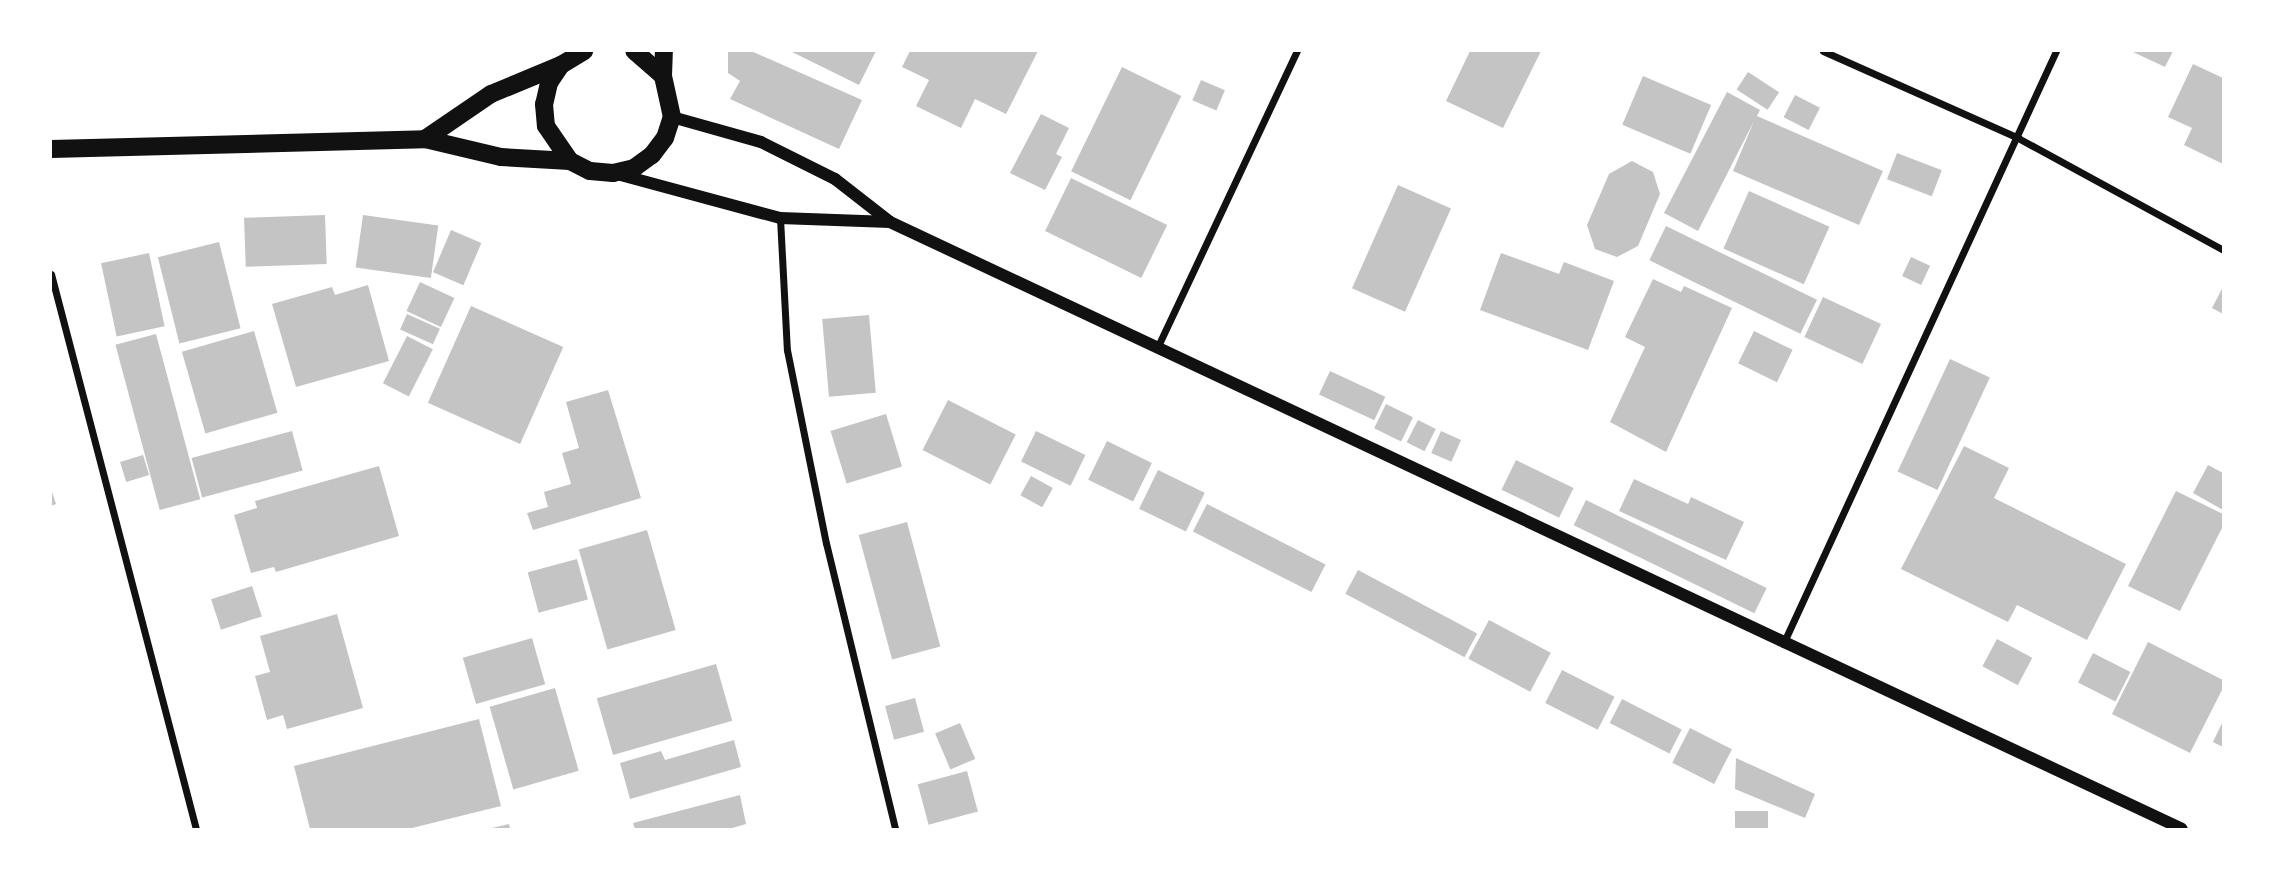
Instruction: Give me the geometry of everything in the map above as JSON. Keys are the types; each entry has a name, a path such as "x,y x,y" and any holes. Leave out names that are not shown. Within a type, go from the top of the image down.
{"main road":[{"path":"634,51 663,76"},
{"path":"51,149 425,139 501,158 570,161 590,171 613,173 634,168 652,155 665,138 672,117 663,76 664,51"},
{"path":"425,139 491,94 561,65 579,52"},
{"path":"561,65 549,83 544,104 546,126 570,161"}],"street":[{"path":"1158,346 1297,51"},
{"path":"1823,51 2018,138 2223,250"},
{"path":"1783,645 2056,51"},
{"path":"672,117 761,142 835,179 890,222 1158,346 1783,645 2182,829"},
{"path":"613,173 780,218 890,222"},
{"path":"780,218 787,350 825,543 895,829"},
{"path":"51,275 196,829"}],"building":[{"path":"728,51 751,51 862,100 839,149 730,99 740,81 728,73"},
{"path":"790,51 876,51 859,85"},
{"path":"910,51 1038,51 1006,114 975,99 961,128 916,106 929,80 902,67"},
{"path":"1470,51 1541,51 1503,128 1446,101"},
{"path":"2131,51 2173,51 2165,67"},
{"path":"2193,64 2223,78 2223,164 2184,145 2192,128 2168,117"},
{"path":"1122,67 1181,96 1130,200 1071,171"},
{"path":"1748,72 1779,92 1768,110 1737,90"},
{"path":"1643,76 1711,105 1690,154 1622,125"},
{"path":"1201,80 1225,90 1216,110 1192,100"},
{"path":"1727,92 1760,110 1757,116 1883,171 1859,225 1733,171 1754,121 1698,231 1664,213"},
{"path":"1795,95 1820,108 1809,130 1784,117"},
{"path":"1041,114 1069,128 1056,154 1062,157 1045,190 1010,173"},
{"path":"1897,153 1942,170 1932,196 1887,179"},
{"path":"1632,161 1653,172 1660,194 1638,246 1617,257 1595,249 1587,225 1609,174"},
{"path":"1071,178 1167,225 1141,278 1045,231"},
{"path":"1398,185 1451,209 1405,312 1352,288"},
{"path":"1749,191 1829,227 1804,284 1723,249"},
{"path":"325,215 327,264 246,267 244,218"},
{"path":"363,215 438,226 431,278 356,267"},
{"path":"1666,226 1817,300 1800,334 1649,260"},
{"path":"451,230 481,243 463,285 433,272"},
{"path":"219,242 241,328 179,344 158,257"},
{"path":"149,253 165,326 117,337 101,263"},
{"path":"1501,253 1559,274 1564,262 1614,281 1588,350 1480,310"},
{"path":"1911,257 1930,266 1921,285 1902,276"},
{"path":"1653,279 1681,292 1684,286 1732,308 1666,452 1610,422 1645,347 1625,337"},
{"path":"420,282 454,298 441,327 406,311"},
{"path":"368,285 389,361 296,387 272,304 332,287 335,295"},
{"path":"2223,287 2223,314 2212,308"},
{"path":"1823,297 1881,324 1862,364 1804,337"},
{"path":"471,306 563,347 520,444 428,403"},
{"path":"407,314 440,329 433,344 400,330"},
{"path":"869,315 876,393 829,397 822,319"},
{"path":"254,331 277,413 205,433 182,352"},
{"path":"1754,331 1793,350 1777,382 1738,363"},
{"path":"156,334 200,499 160,510 115,345"},
{"path":"407,336 433,349 409,396 383,383"},
{"path":"1950,359 1990,378 1937,490 1898,471"},
{"path":"1330,371 1385,397 1374,420 1319,395"},
{"path":"608,390 641,498 533,530 527,513 548,507 544,492 571,484 562,453 579,448 566,402"},
{"path":"948,400 1016,435 990,484 923,450"},
{"path":"1386,404 1413,417 1401,441 1374,428"},
{"path":"886,414 902,467 847,484 831,431"},
{"path":"1418,420 1436,429 1424,451 1407,442"},
{"path":"292,431 303,471 202,498 192,458"},
{"path":"1036,431 1085,455 1071,486 1021,462"},
{"path":"1441,431 1461,440 1451,462 1431,453"},
{"path":"1107,441 1152,463 1133,502 1088,480"},
{"path":"1964,446 2009,468 1994,498 2126,564 2087,640 2017,605 2008,622 1901,569"},
{"path":"143,455 149,475 126,482 120,462"},
{"path":"1516,460 1574,488 1559,518 1502,490"},
{"path":"2208,465 2223,473 2223,510 2193,493"},
{"path":"379,466 399,536 276,572 274,567 251,573 234,515 257,508 255,501"},
{"path":"1158,470 1205,493 1186,531 1139,509"},
{"path":"1031,476 1053,488 1042,507 1020,495"},
{"path":"1634,479 1688,504 1691,497 1744,522 1726,560 1619,511"},
{"path":"51,489 56,504 51,506"},
{"path":"2176,491 2223,514 2223,526 2180,611 2128,586"},
{"path":"1586,500 1767,588 1754,613 1574,525"},
{"path":"1207,504 1326,564 1311,592 1193,532"},
{"path":"907,522 940,647 892,660 859,535"},
{"path":"647,530 676,630 607,650 579,550"},
{"path":"577,559 588,600 539,613 528,572"},
{"path":"1358,570 1477,633 1465,657 1345,594"},
{"path":"252,586 262,616 221,630 211,599"},
{"path":"337,614 363,708 287,729 283,715 267,720 255,676 270,672 260,636"},
{"path":"1489,620 1551,653 1530,692 1468,659"},
{"path":"532,638 545,684 476,704 463,658"},
{"path":"1997,639 2032,658 2018,685 1982,666"},
{"path":"2148,642 2223,680 2223,688 2190,753 2112,714"},
{"path":"2093,653 2130,672 2115,701 2078,682"},
{"path":"716,664 732,721 613,755 597,698"},
{"path":"1562,670 1615,697 1598,730 1545,703"},
{"path":"555,688 579,771 513,789 490,707"},
{"path":"915,698 924,732 894,740 885,706"},
{"path":"1622,699 1682,729 1669,753 1610,723"},
{"path":"479,719 501,806 408,829 310,829 294,766"},
{"path":"2223,721 2223,747 2213,742"},
{"path":"960,723 975,759 950,769 935,734"},
{"path":"1690,728 1732,749 1714,784 1672,763"},
{"path":"734,740 741,767 630,799 620,763 661,751 665,760"},
{"path":"1736,758 1815,794 1805,818 1735,789"},
{"path":"967,771 978,812 929,825 918,784"},
{"path":"740,795 746,824 729,829 635,829 633,823"},
{"path":"1735,811 1768,811 1768,829 1735,829"},
{"path":"509,824 510,829 492,829 492,828"}]}
